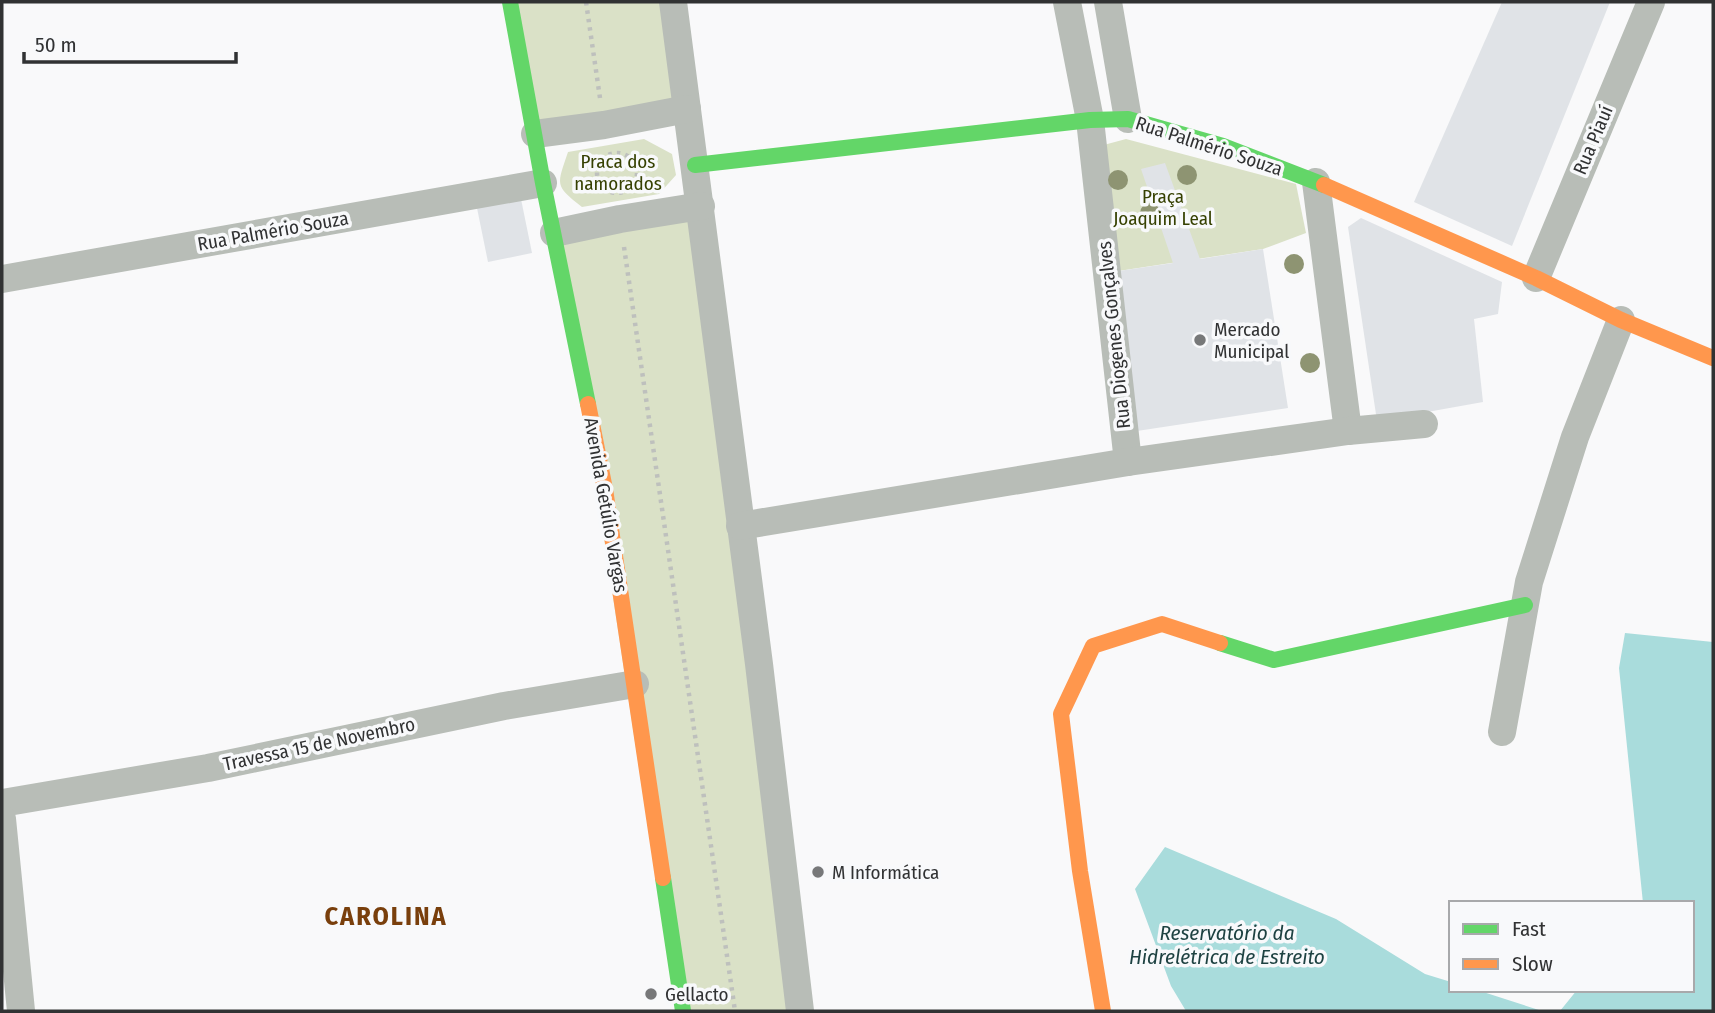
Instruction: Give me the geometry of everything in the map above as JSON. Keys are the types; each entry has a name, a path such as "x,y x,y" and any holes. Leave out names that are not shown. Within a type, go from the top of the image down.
{"street":[{"name":"Avenida Getúlio Vargas","path":"510,2 543,183 605,489 683,1011"},
{"path":"673,2 759,664 800,1011"},
{"name":"Rua Diogenes Gonçalves","path":"1068,2 1090,120 1128,462"},
{"path":"1108,2 1128,119"},
{"name":"Rua Piauí","path":"1536,278 1650,2"},
{"path":"536,134 604,125 687,109"},
{"name":"Rua Palmério Souza","path":"695,165 1090,120 1128,119 1223,146 1350,195 1536,278 1621,320 1713,358"},
{"path":"1316,182 1348,431"},
{"name":"Rua Palmério Souza","path":"2,279 543,183"},
{"path":"554,233 618,206 701,206"},
{"path":"1502,732 1529,582 1576,437 1621,320"},
{"path":"740,526 1128,462 1348,431 1424,425"},
{"path":"1103,1011 1080,871 1061,714 1093,646 1162,624 1274,660 1525,605"},
{"name":"Travessa 15 de Novembro","path":"2,803 208,768 504,706 635,684"},
{"path":"2,819 21,1011"}],"path":[{"path":"586,2 610,154"},
{"path":"618,206 597,176 599,162 610,154 628,157 637,173 633,185 623,192 618,206 734,1011"}],"green space":[{"path":"517,2 670,2 687,104 539,129"},
{"name":"Praca dos namorados","path":"644,139 672,154 676,175 659,194 582,207 562,189 560,178 568,152"},
{"name":"Praça Joaquim Leal","path":"1126,139 1296,184 1306,233 1263,249 1112,272 1100,146"},
{"path":"696,212 798,1011 676,1011 558,236"}],"water":[{"path":"1625,633 1713,642 1713,1011 1560,1011 1575,992 1694,992 1694,901 1643,901 1619,668"},
{"name":"Reservatório da Hidrelétrica de Estreito","path":"1165,847 1336,919 1425,974 1449,981 1449,992 1483,992 1542,1011 1186,1011 1171,986 1135,889"}],"building":[{"path":"1502,2 1610,2 1512,246 1414,202"},
{"name":"Mercado Municipal","path":"1165,163 1200,259 1263,249 1288,408 1137,431 1112,272 1173,263 1141,169"},
{"path":"521,199 532,253 488,262 477,208"},
{"path":"1361,218 1502,282 1498,314 1474,319 1483,402 1377,421 1348,227"}],"traffic: fast":[{"path":"510,2 588,404"},
{"path":"695,165 1090,120 1128,119 1223,146 1324,185"},
{"path":"1220,643 1274,660 1525,605"},
{"path":"663,878 683,1011"}],"traffic: slow":[{"path":"1324,185 1536,278 1621,320 1713,358"},
{"path":"588,404 605,489 663,878"},
{"path":"1103,1011 1080,871 1061,714 1093,646 1162,624 1220,643"}],"place":[{"name":"Mercado Municipal","path":"1200,340"},
{"name":"M Informática","path":"818,872"},
{"name":"Gellacto","path":"651,994"}],"district":[{"name":"CAROLINA","path":"386,916"}]}
